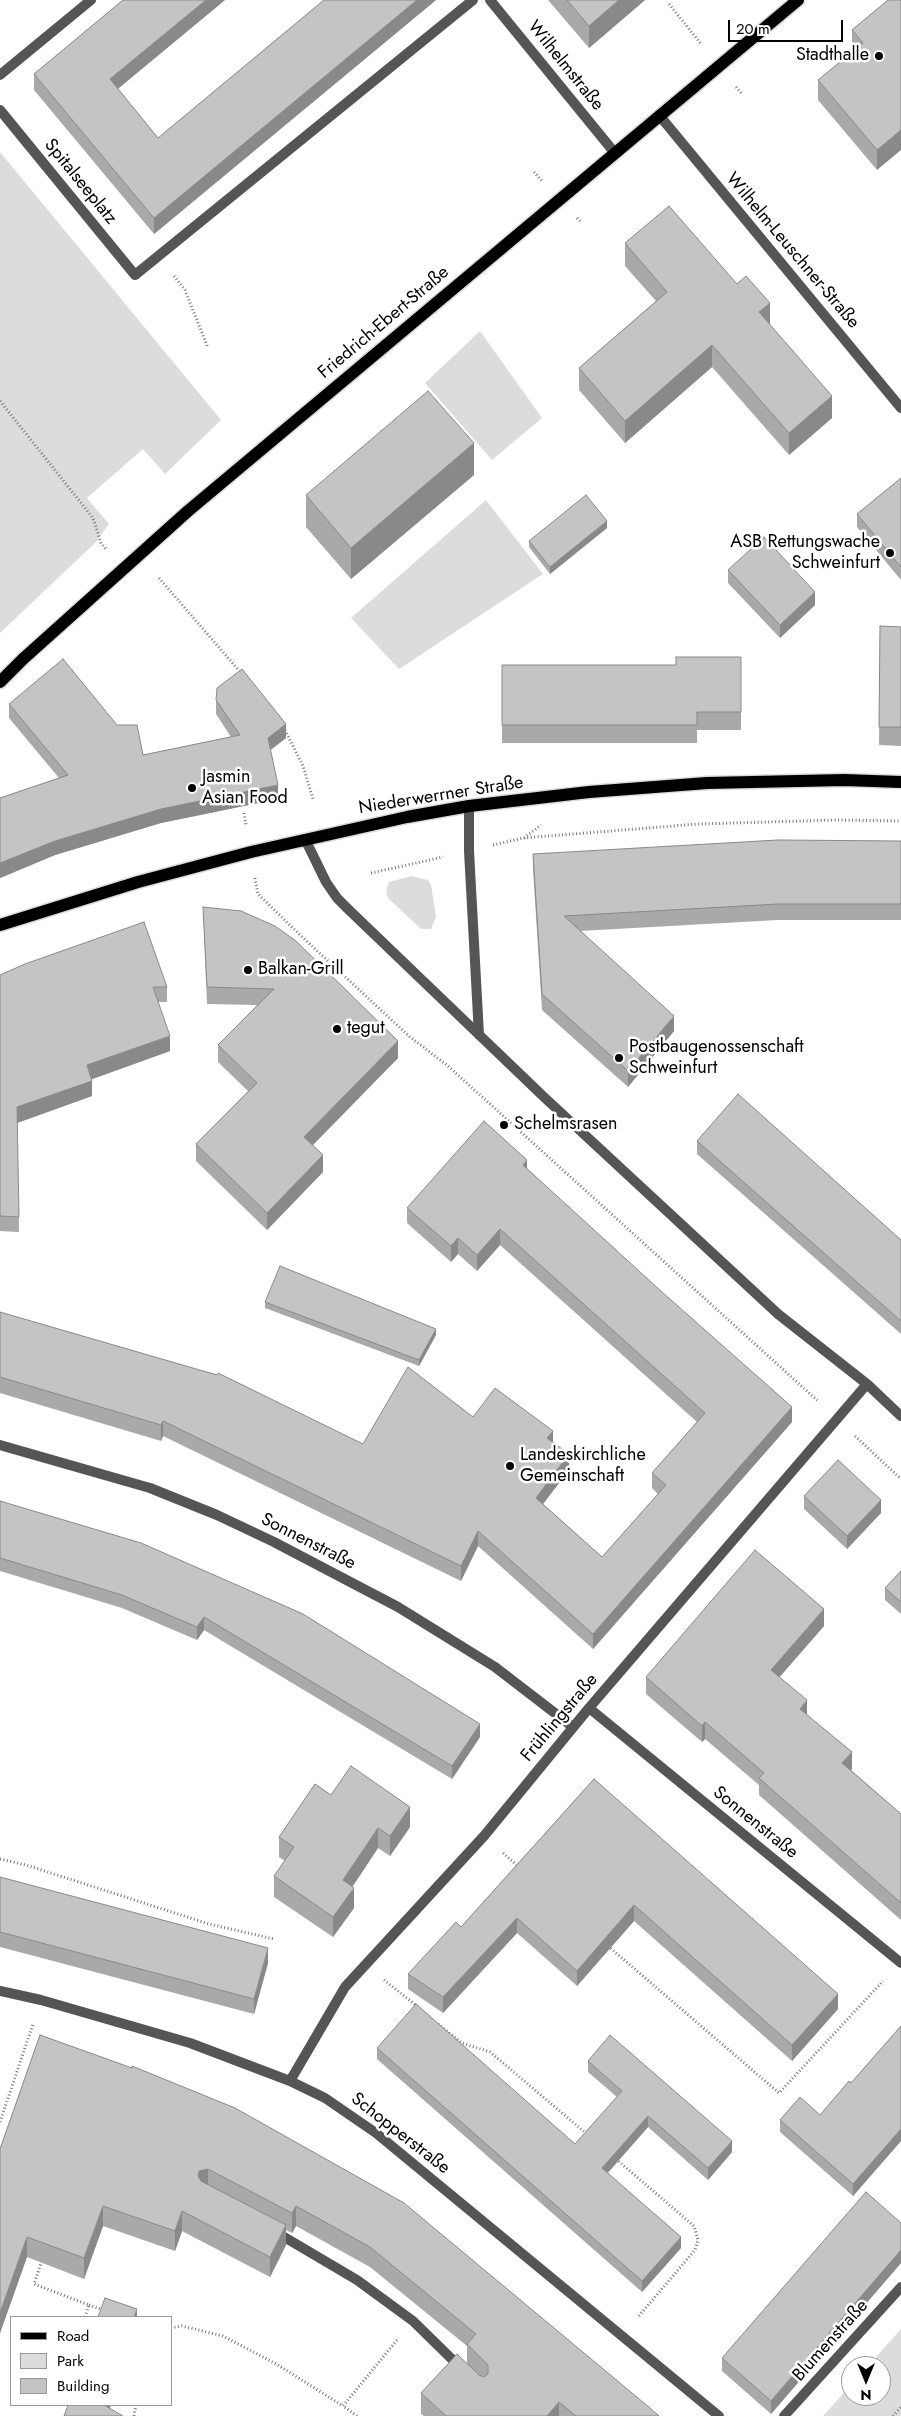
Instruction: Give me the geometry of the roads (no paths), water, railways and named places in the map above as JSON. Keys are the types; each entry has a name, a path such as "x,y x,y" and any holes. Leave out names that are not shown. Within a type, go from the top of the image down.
{"main road":[{"name":"Friedrich-Ebert-Straße","path":"0,682 23,658 188,511 614,152 798,0"},
{"name":"Niederwerrner Straße","path":"0,925 138,882 305,839 406,817 469,806 589,792 708,783 844,780 901,782"}],"street":[{"path":"0,75 91,0"},
{"name":"Spitalseeplatz","path":"0,110 135,275 473,0"},
{"name":"Wilhelmstraße","path":"490,0 614,152"},
{"name":"Wilhelm-Leuschner-Straße","path":"659,115 901,408"},
{"path":"469,806 469,851 479,1035"},
{"path":"305,839 337,898 479,1035 778,1314 867,1384 901,1416"},
{"name":"Frühlingstraße","path":"290,2080 345,1987 484,1836 589,1708 867,1384"},
{"name":"Sonnenstraße","path":"0,1445 150,1488 216,1515 274,1542 398,1607 495,1667 573,1727"},
{"name":"Sonnenstraße","path":"589,1708 901,1962"},
{"name":"Schopperstraße","path":"0,1991 41,2000 190,2043 290,2080 325,2098 376,2133 719,2416"},
{"path":"263,2225 296,2242 357,2280 413,2321 469,2376"},
{"name":"Blumenstraße","path":"784,2416 901,2287"}],"place":[{"name":"Stadthalle","path":"879,56"},
{"name":"ASB Rettungswache Schweinfurt","path":"890,553"},
{"name":"Jasmin Asian Food","path":"192,788"},
{"name":"Balkan-Grill","path":"248,970"},
{"name":"tegut","path":"337,1029"},
{"name":"Postbaugenossenschaft Schweinfurt","path":"619,1058"},
{"name":"Schelmsrasen","path":"504,1125"},
{"name":"Landeskirchliche Gemeinschaft","path":"510,1466"}]}
